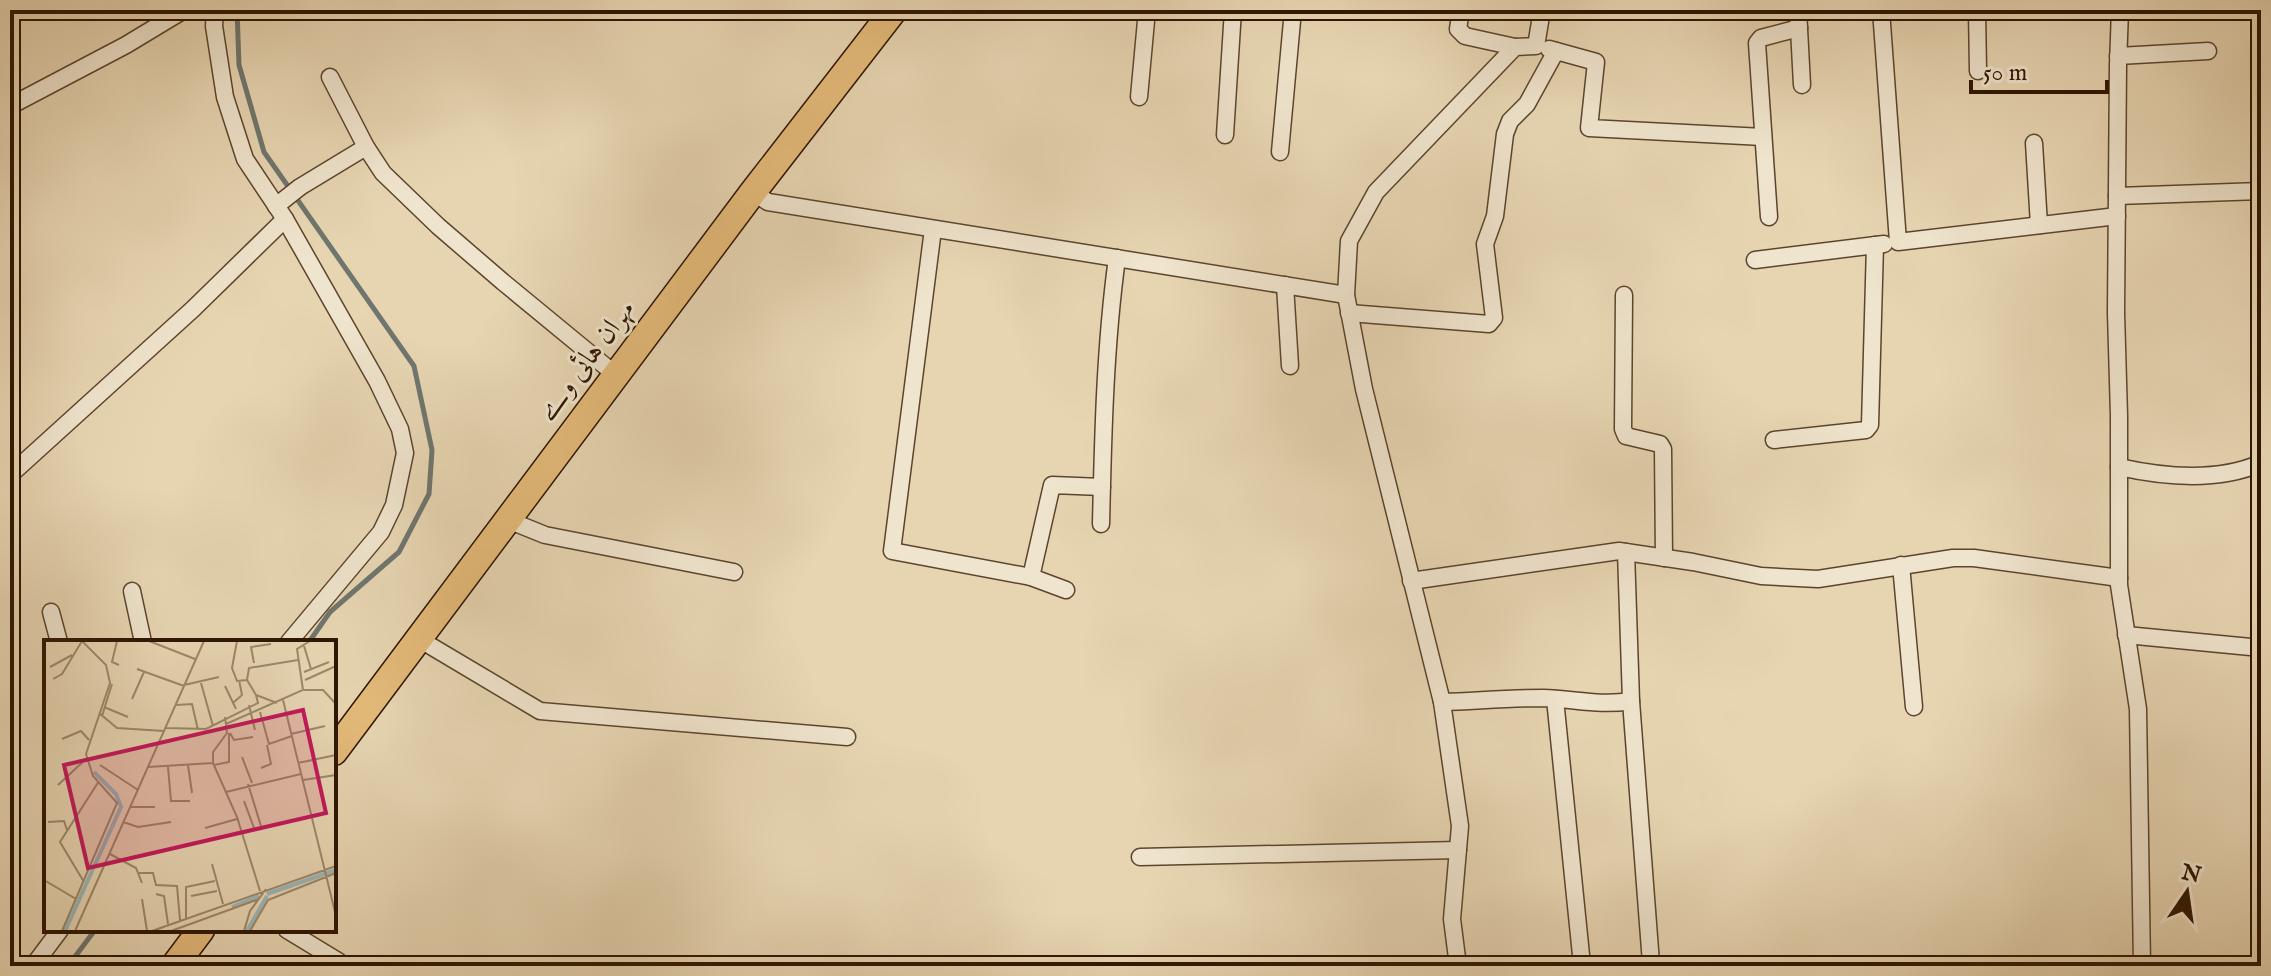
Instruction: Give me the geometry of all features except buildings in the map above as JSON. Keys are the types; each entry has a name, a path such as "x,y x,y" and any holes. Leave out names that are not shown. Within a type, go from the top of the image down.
{"main road":[{"name":"مہران ہائی وے","path":"336,749 753,192 894,10"},
{"path":"174,966 200,932"}],"street":[{"path":"10,106 126,45 184,10"},
{"path":"215,10 214,26 225,97 245,159 281,212 377,381 400,429 405,453 394,505 381,532 291,640"},
{"path":"1139,97 1147,10"},
{"path":"1225,135 1233,10"},
{"path":"1280,152 1293,10"},
{"path":"1461,10 1458,29 1465,36 1515,47 1536,46 1596,62 1589,128 1763,137"},
{"path":"1536,46 1542,10"},
{"path":"1798,10 1802,85"},
{"path":"1881,10 1898,242"},
{"path":"1977,10 1978,71"},
{"path":"2120,10 2116,313 2119,578 2138,709 2142,966"},
{"path":"1769,217 1757,43 1761,38 1799,28"},
{"path":"1458,966 1452,919 1460,826 1442,702 1364,389 1346,295 1349,241 1376,192 1515,47"},
{"path":"1349,313 1489,324 1494,318 1485,244 1495,216 1505,134 1510,121 1527,104 1556,51"},
{"path":"2118,56 2208,51"},
{"path":"330,77 383,173 438,226 616,375"},
{"path":"2034,143 2039,225"},
{"path":"10,475 193,309 300,187 366,147"},
{"path":"2117,196 2261,191"},
{"path":"753,192 768,202 1346,295"},
{"path":"1755,260 2117,216"},
{"path":"933,229 892,551 1031,577 1066,590"},
{"path":"1774,440 1866,430 1870,425 1875,245"},
{"path":"1101,524 1105,388 1110,306 1117,258"},
{"path":"1285,285 1290,366"},
{"path":"1624,295 1623,429 1626,436 1660,444 1663,449 1664,558"},
{"path":"2119,467 2170,475 2205,475 2245,470 2261,463"},
{"path":"1031,577 1052,485 1102,487"},
{"path":"508,520 545,535 734,572"},
{"path":"1411,581 1619,551 1761,576 1818,579 1901,565 1974,558 2119,578"},
{"path":"1626,552 1631,701 1651,963"},
{"path":"1901,565 1914,707"},
{"path":"132,591 143,640"},
{"path":"51,612 58,640"},
{"path":"2126,635 2261,648"},
{"path":"419,639 540,711 847,737"},
{"path":"1442,702 1555,699 1597,704 1631,701"},
{"path":"1555,699 1582,965"},
{"path":"1140,857 1458,850"},
{"path":"33,966 58,932"},
{"path":"290,932 342,966"}],"waterway":[{"path":"237,10 239,65 264,152 414,366 432,450 429,494 399,552 330,612 310,640"},
{"path":"68,966 94,932"}]}
